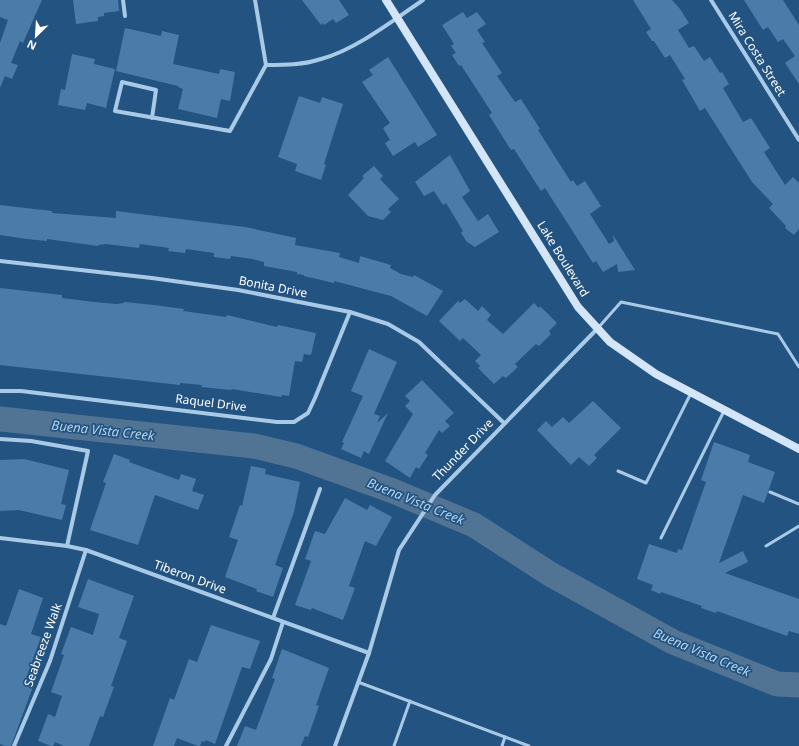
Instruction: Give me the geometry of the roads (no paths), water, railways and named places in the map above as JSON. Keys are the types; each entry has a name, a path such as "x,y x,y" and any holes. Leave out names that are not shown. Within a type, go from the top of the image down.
{"main road":[{"name":"Lake Boulevard","path":"386,0 578,307 597,329 610,342 656,374 799,449"}],"street":[{"path":"123,0 125,16"},
{"path":"152,118 156,90 122,82 115,112 230,131 266,65 255,0"},
{"path":"266,65 292,65 322,59 346,49 423,0"},
{"name":"Mira Costa Street","path":"711,0 799,140"},
{"name":"Bonita Drive","path":"0,261 152,278 238,290 350,312 388,324 419,342 504,423"},
{"name":"Raquel Drive","path":"0,391 21,391 277,422 294,422 308,413 350,312"},
{"name":"Thunder Drive","path":"335,746 369,654 399,550 435,495 597,329"},
{"path":"0,439 31,441 88,451 67,546"},
{"path":"273,618 320,488"},
{"name":"Tiberon Drive","path":"0,538 67,546 86,550 369,654"},
{"name":"Seabreeze Walk","path":"14,746 50,661 86,550"},
{"path":"226,746 271,659 283,622"}],"lane":[{"path":"597,329 621,302 778,334 799,367"},
{"path":"618,471 646,483 691,392"},
{"path":"661,538 725,410"},
{"path":"770,492 799,504"},
{"path":"766,546 799,526"},
{"path":"358,682 529,746"},
{"path":"394,746 410,701"},
{"path":"502,746 505,737"}],"waterway":[{"name":"Buena Vista Creek","path":"0,419 254,446 296,456 393,491 474,525 550,574 673,642 777,684 799,685"}]}
